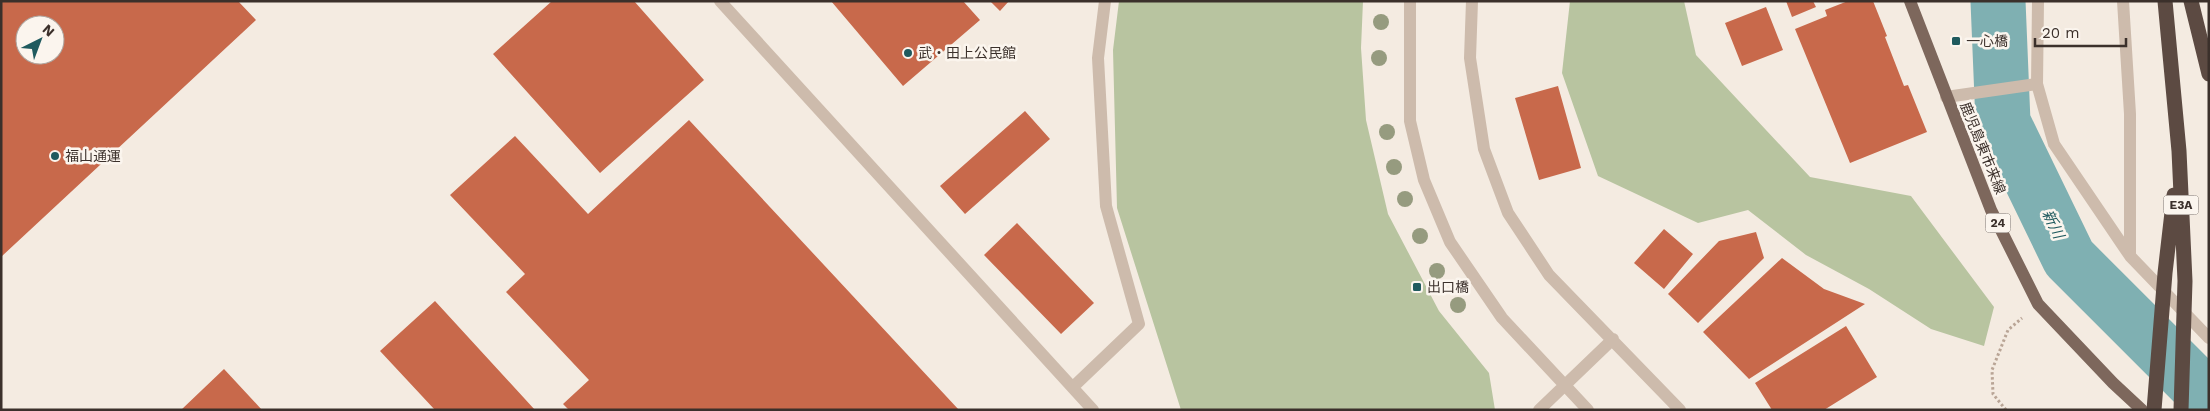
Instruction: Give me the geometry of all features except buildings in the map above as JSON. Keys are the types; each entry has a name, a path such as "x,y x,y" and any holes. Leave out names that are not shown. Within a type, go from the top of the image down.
{"highway":[{"name":"E3A","path":"2165,1 2179,151 2185,281 2181,410"},
{"path":"2191,1 2209,74"},
{"path":"2154,410 2165,274 2179,151"}],"main road":[{"name":"鹿児島東市来線","path":"1910,1 1991,210 2038,304 2113,383 2142,410"}],"street":[{"path":"720,1 1093,410"},
{"path":"1073,387 1139,324 1106,206 1098,58 1106,1"},
{"path":"1410,1 1410,120 1424,180 1450,242 1502,318 1588,410"},
{"path":"1472,1 1470,58 1484,149 1508,213 1549,276 1613,339 1680,410"},
{"path":"2038,1 2038,84 2054,144 2130,256 2209,338"},
{"path":"2123,1 2130,114 2130,256"},
{"path":"1946,97 2038,84"},
{"path":"1539,410 1563,384 1613,339"}],"path":[{"path":"2006,410 1993,394 1992,370 2008,330 2038,304"}],"green space":[{"path":"1119,1 1363,1 1361,48 1366,120 1388,214 1439,311 1489,373 1495,410 1181,410 1117,208 1113,50"},
{"path":"1570,1 1684,1 1696,55 1810,177 1911,196 1994,307 1984,346 1931,329 1869,289 1806,255 1748,210 1698,223 1598,176 1562,73"}],"waterway":[{"name":"新川","path":"1998,1 2003,122 2069,258 2209,398"}],"place":[{"name":"一心橋","path":"1956,41"},
{"name":"武・田上公民館","path":"908,53"},
{"name":"福山通運","path":"55,156"},
{"name":"出口橋","path":"1417,287"}]}
